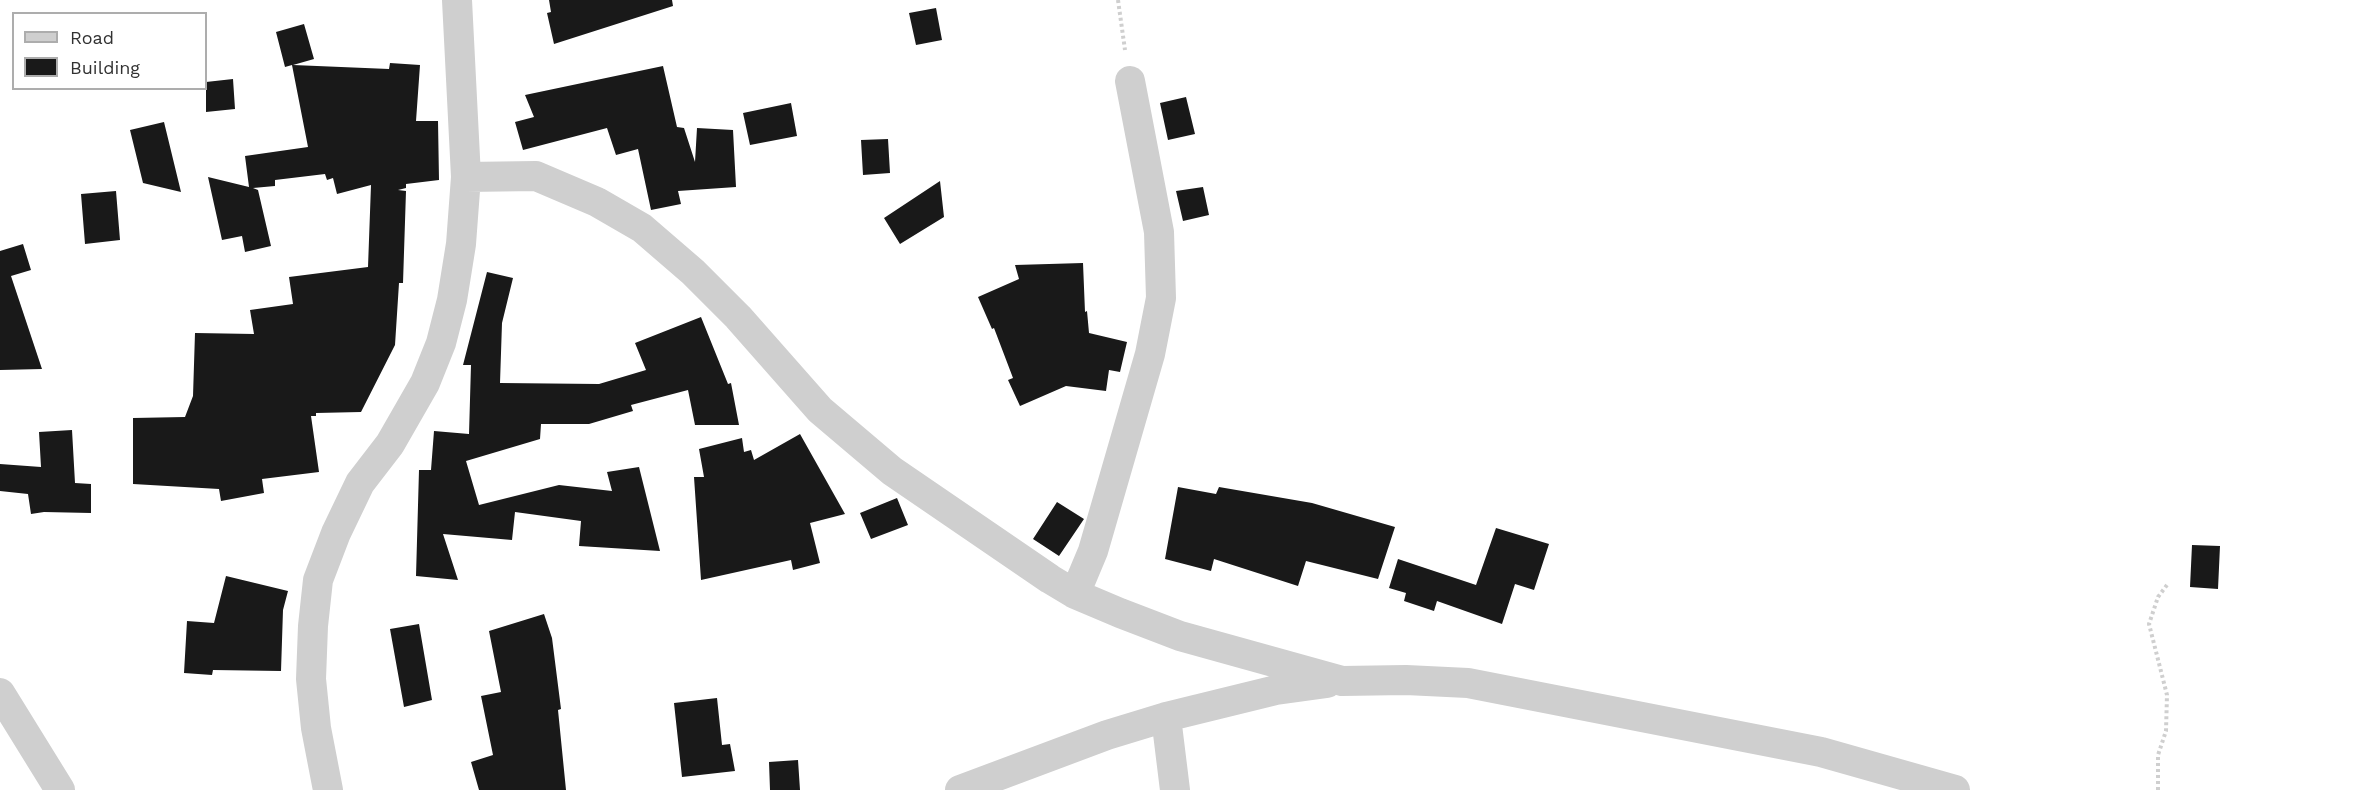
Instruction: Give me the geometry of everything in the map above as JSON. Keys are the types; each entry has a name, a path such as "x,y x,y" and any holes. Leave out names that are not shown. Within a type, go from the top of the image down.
{"street":[{"path":"328,790 316,728 311,679 318,580 336,533 360,483 390,444 425,383 441,343 452,300 461,244 466,177 457,0"},
{"path":"1075,594 1093,551 1144,376 1161,298 1159,232 1130,81"},
{"path":"466,177 536,176 597,202 642,228 693,272 738,317 820,410 892,471 1075,594 1180,636 1342,681"},
{"path":"960,790 1078,745 1166,717 1276,690 1342,681 1406,680 1468,683 1821,752 1955,790"},
{"path":"0,693 60,790"},
{"path":"1166,717 1175,790"}],"path":[{"path":"1118,0 1130,81"},
{"path":"2158,790 2158,755 2166,731 2167,695 2149,624 2158,597 2167,585"}],"building":[{"path":"549,0 672,0 673,6 554,44 547,13 551,12"},
{"path":"936,8 942,40 916,45 909,13"},
{"path":"304,24 314,59 293,65 389,69 390,63 420,65 416,121 438,121 439,180 406,184 406,188 398,190 406,191 403,283 399,283 395,345 361,412 316,413 316,416 311,416 319,472 262,479 264,493 221,501 219,489 133,484 133,418 185,417 193,396 195,333 254,334 250,310 293,304 289,277 368,267 371,185 337,194 333,178 327,180 325,174 275,180 275,186 253,188 258,190 271,246 245,252 242,236 222,240 208,177 249,187 245,156 308,147 292,65 285,67 276,32"},
{"path":"663,66 677,127 684,128 695,162 697,128 733,130 736,187 678,191 681,204 651,210 638,149 616,155 607,128 523,150 515,122 534,117 525,95"},
{"path":"233,79 235,109 206,112 207,82"},
{"path":"1186,97 1195,134 1168,140 1160,103"},
{"path":"791,103 797,136 750,145 743,113"},
{"path":"164,122 181,192 143,183 130,130"},
{"path":"888,139 890,173 863,175 861,140"},
{"path":"940,181 944,217 900,244 884,218"},
{"path":"1203,187 1209,215 1183,221 1176,191"},
{"path":"116,191 120,240 85,244 81,194"},
{"path":"23,244 31,270 11,276 42,369 0,370 0,251"},
{"path":"1083,263 1085,312 1087,311 1089,333 1127,342 1120,372 1109,370 1106,391 1066,386 1020,406 1008,380 1013,378 994,328 992,329 978,297 1019,279 1015,265"},
{"path":"487,272 513,278 502,323 500,383 599,384 646,370 635,343 701,317 728,384 731,383 739,425 695,425 688,390 631,405 633,411 589,424 541,424 540,439 466,461 479,505 559,485 612,491 607,472 639,467 660,551 579,546 581,521 515,512 512,540 443,534 458,580 416,576 419,470 431,470 434,431 469,434 471,365 463,365"},
{"path":"72,430 75,483 91,484 91,513 31,514 28,494 0,491 0,464 41,467 39,432"},
{"path":"800,434 845,514 810,523 820,563 793,570 791,560 701,580 694,477 704,477 699,449 742,438 744,452 751,450 754,460"},
{"path":"1178,487 1216,494 1219,487 1312,503 1395,527 1378,579 1306,561 1298,586 1214,559 1211,571 1165,559"},
{"path":"897,498 908,525 871,539 860,513"},
{"path":"1057,502 1084,519 1059,556 1033,539"},
{"path":"1496,528 1549,544 1534,590 1515,584 1502,624 1437,601 1434,611 1404,601 1406,593 1389,588 1398,559 1476,585"},
{"path":"2192,545 2220,546 2218,589 2190,587"},
{"path":"226,576 288,591 283,610 281,671 213,670 212,675 184,673 187,621 214,623"},
{"path":"544,614 552,638 561,709 558,710 566,790 479,790 471,762 493,755 481,696 501,692 489,631"},
{"path":"419,624 432,700 404,707 390,629"},
{"path":"717,698 722,745 730,744 735,771 682,777 674,703"},
{"path":"798,760 800,790 770,790 769,762"}]}
